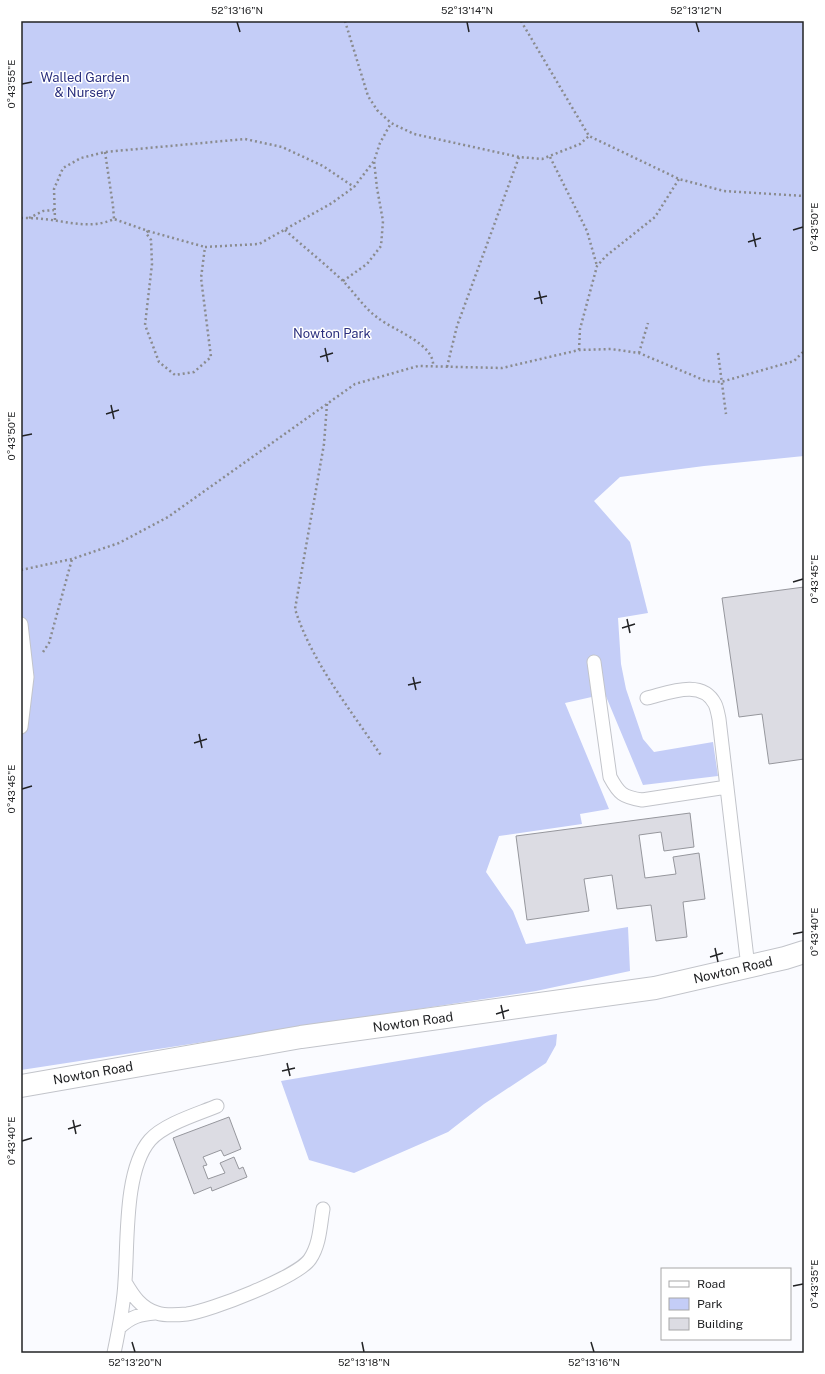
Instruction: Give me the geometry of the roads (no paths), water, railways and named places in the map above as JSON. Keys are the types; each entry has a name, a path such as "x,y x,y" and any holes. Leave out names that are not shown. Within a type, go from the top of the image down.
{"street":[{"name":"Nowton Road","path":"21,1086 301,1037 655,988 748,967 804,952"}],"lane":[{"path":"21,624 27,676 21,727"},
{"path":"594,662 610,777 618,791 628,798 642,800 727,787"},
{"path":"647,698 690,688 707,694 715,704 719,719 748,967"},
{"path":"114,1353 120,1327 125,1282 128,1218 134,1169 150,1140 167,1127 217,1106"},
{"path":"125,1282 133,1297 141,1305 155,1313 167,1316 188,1314 216,1305 286,1277 310,1260 318,1241 323,1209"},
{"path":"120,1327 128,1319 142,1314 155,1313"}],"park label":[{"name":"Walled Garden & Nursery","path":"85,84"},
{"name":"Nowton Park","path":"332,333"}]}
